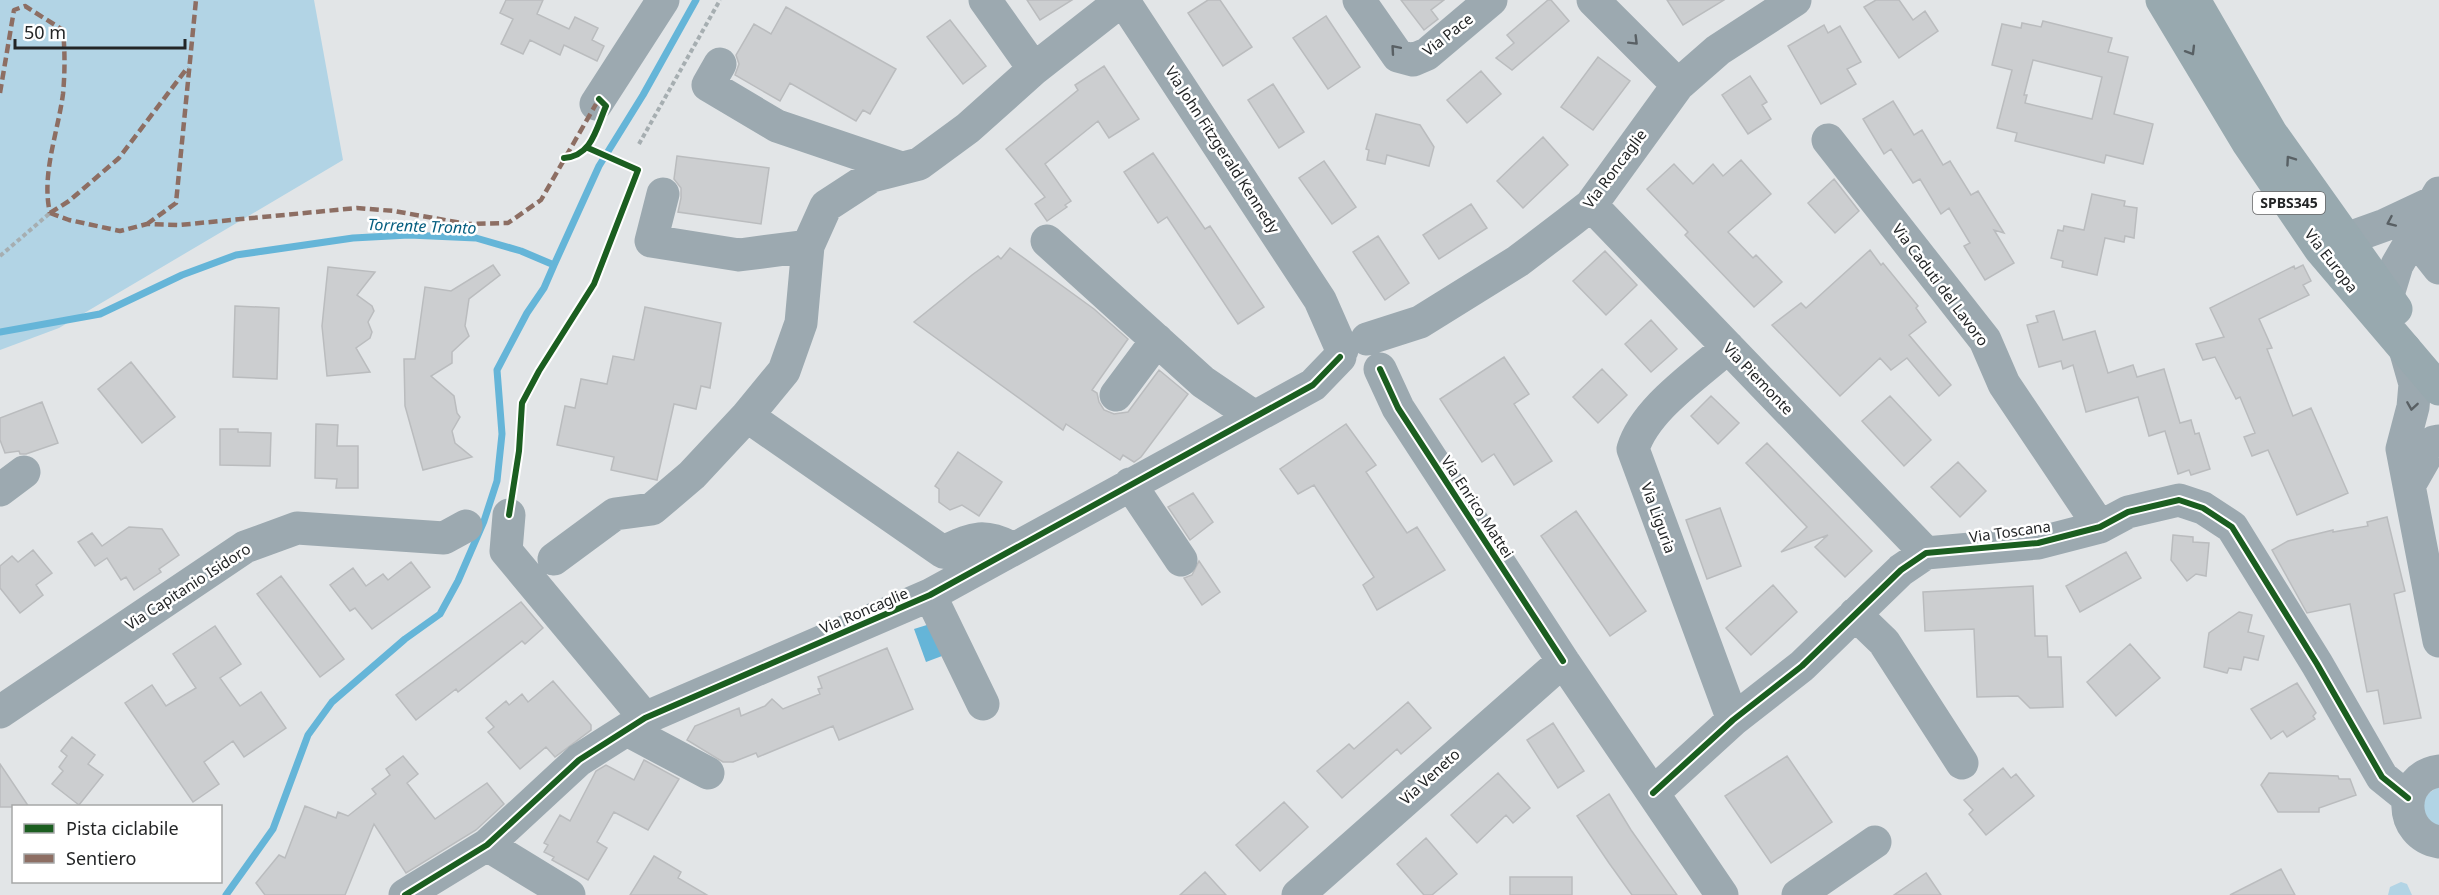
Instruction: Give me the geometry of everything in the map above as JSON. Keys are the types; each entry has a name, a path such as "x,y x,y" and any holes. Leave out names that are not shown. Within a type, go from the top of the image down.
{"main road":[{"name":"Via Europa","path":"2162,0 2248,143 2320,249 2439,389"},
{"name":"Via Europa","path":"2194,0 2271,133 2386,298 2439,358"}],"street":[{"path":"596,104 663,0"},
{"path":"985,0 1034,69"},
{"path":"524,571 543,555 557,562 615,514 652,509 692,475 747,416 784,371 801,323 808,246 826,206 872,176 919,164 968,128 1034,69 1122,0"},
{"name":"Via John Fitzgerald Kennedy","path":"1122,0 1361,359"},
{"name":"Via Pace","path":"1359,0 1398,56 1413,60 1427,54 1491,0"},
{"path":"1593,0 1678,85"},
{"name":"Via Roncaglie","path":"405,895 487,845 579,760 636,724 930,595 1253,416 1361,359 1518,261 1591,205 1678,85 1718,50 1795,0"},
{"path":"720,64 708,85 777,126 900,168"},
{"name":"Via Caduti del Lavoro","path":"1828,140 1985,340 2001,387 2063,480 2100,527"},
{"path":"663,194 651,241 739,255 808,246"},
{"path":"2346,239 2385,225 2437,197"},
{"path":"2437,197 2428,254 2439,268"},
{"path":"2386,298 2397,265 2437,197"},
{"name":"Via Piemonte","path":"1591,205 1926,553"},
{"path":"1047,242 1203,382 1253,416"},
{"path":"1116,396 1157,340"},
{"name":"Via Liguria","path":"1728,347 1652,414 1638,433 1633,449 1733,720"},
{"path":"2405,349 2415,384 2413,407 2402,449 2439,641"},
{"name":"Via Enrico Mattei","path":"1361,359 1398,408 1563,661 1722,895"},
{"path":"747,416 943,552 969,540 984,537 1012,548"},
{"path":"2410,484 2434,442 2439,441"},
{"path":"1130,484 1181,560"},
{"name":"Via Toscana","path":"1653,793 1733,720 1802,666 1901,570 1926,553 2038,543 2100,527 2128,512 2179,500 2203,508 2232,527 2317,664 2382,777 2408,798"},
{"name":"Via Capitanio Isidoro","path":"0,712 245,547 297,528 444,538 466,526"},
{"path":"504,529 506,551 524,571 636,724 708,773"},
{"path":"930,595 982,704"},
{"path":"1855,614 1884,642 1962,763"},
{"name":"Via Veneto","path":"1298,895 1563,661"},
{"path":"2437,768 2421,778 2408,798 2407,810 2416,831 2438,844"},
{"path":"1798,895 1875,842"},
{"path":"487,845 569,895"}],"path":[{"path":"639,144 720,0"},
{"path":"0,256 50,213"}],"shaded area":[{"path":"0,0 314,0 343,160 59,328 0,350"},
{"path":"2439,787 2439,826 2425,819 2424,808 2425,799 2429,793"},
{"path":"2401,882 2407,884 2412,895 2388,895 2390,887"}],"water":[{"path":"930,624 942,656 926,662 914,629"}],"building":[{"path":"506,0 543,0 537,14 569,29 575,17 598,28 592,40 604,46 597,61 564,45 560,55 530,40 523,54 501,44 513,19 500,13"},
{"path":"1027,0 1072,0 1040,20"},
{"path":"1208,0 1220,0 1252,47 1223,66 1188,13"},
{"path":"1401,0 1444,0 1431,10 1438,19 1424,30"},
{"path":"1548,0 1551,0 1569,21 1512,70 1496,58 1514,43 1507,35"},
{"path":"1667,0 1724,0 1683,25"},
{"path":"1876,0 1899,0 1913,20 1925,11 1938,31 1899,58 1864,7"},
{"path":"786,7 896,69 870,114 863,110 856,121 790,83 780,101 735,75 739,64 736,55 754,24 771,34"},
{"path":"1326,16 1360,67 1328,89 1293,38"},
{"path":"950,20 986,66 963,84 927,37"},
{"path":"2043,21 2112,38 2108,52 2128,57 2114,114 2153,124 2143,164 2106,155 2104,163 2015,141 2017,133 1997,128 2012,70 1992,65 2002,24 2021,28 2022,23 2041,27","holes":["2033,60 2102,77 2092,119 2025,103 2027,95 2024,95"]},
{"path":"1824,25 1828,33 1840,26 1861,62 1847,69 1856,84 1821,104 1788,46"},
{"path":"1598,57 1630,81 1593,130 1561,107"},
{"path":"1104,66 1139,119 1109,138 1098,121 1045,164 1071,201 1065,205 1067,207 1047,221 1035,204 1045,197 1006,149 1078,90 1075,85"},
{"path":"1481,71 1501,94 1467,123 1447,100"},
{"path":"1750,76 1767,102 1762,105 1771,119 1748,134 1722,95"},
{"path":"1273,84 1304,132 1279,148 1248,100"},
{"path":"1893,101 1914,135 1922,130 1943,165 1950,161 1971,195 1978,191 2004,233 1994,230 2014,263 1985,280 1964,246 1970,243 1949,208 1941,214 1920,179 1913,183 1891,149 1884,154 1863,119"},
{"path":"1376,114 1420,125 1434,147 1429,166 1387,155 1385,164 1367,160 1369,150 1366,149"},
{"path":"1543,137 1568,165 1523,208 1497,181"},
{"path":"1153,153 1205,229 1210,226 1264,307 1238,324 1167,217 1158,223 1124,172"},
{"path":"677,156 769,168 761,224 678,212 681,188 674,179"},
{"path":"1741,160 1771,194 1728,232 1753,258 1756,255 1782,282 1754,307 1685,235 1688,232 1647,189 1674,164 1693,184 1713,164 1723,176"},
{"path":"1324,161 1356,207 1332,224 1299,178"},
{"path":"1834,179 1859,211 1835,233 1808,203"},
{"path":"2092,194 2125,201 2124,206 2137,208 2134,238 2125,236 2124,242 2105,238 2097,275 2062,267 2063,261 2051,258 2058,230 2063,231 2064,226 2084,230"},
{"path":"1471,204 1487,228 1439,259 1423,235"},
{"path":"1378,236 1409,283 1385,300 1353,252"},
{"path":"1010,248 1094,309 1128,339 1092,390 1097,393 1104,410 1114,414 1128,412 1159,370 1188,394 1141,457 1134,462 1123,455 1120,460 1066,424 1063,430 914,322 998,256 1001,259"},
{"path":"1870,250 1918,306 1916,308 1926,322 1909,335 1951,385 1939,396 1907,358 1891,370 1880,358 1840,396 1772,325 1801,303 1806,308"},
{"path":"1605,251 1637,285 1606,315 1573,281"},
{"path":"493,265 500,275 469,299 465,326 469,336 452,352 452,363 431,376 454,396 460,417 452,431 455,443 472,457 423,470 405,406 404,359 415,359 425,287 451,291"},
{"path":"2303,265 2311,281 2303,285 2309,295 2259,319 2272,348 2267,349 2293,416 2311,408 2348,493 2297,515 2268,450 2252,456 2244,437 2255,433 2240,397 2236,399 2215,357 2203,360 2196,344 2224,337 2210,308 2294,266 2295,269"},
{"path":"328,267 375,272 357,295 372,306 374,311 368,322 372,332 370,338 356,348 370,372 327,376 322,326"},
{"path":"235,306 279,308 277,379 233,377"},
{"path":"645,307 721,323 710,388 701,386 696,409 674,404 657,480 611,470 614,457 557,445 565,406 575,408 581,379 607,384 613,356 634,360"},
{"path":"2054,311 2063,340 2095,331 2108,373 2133,365 2137,377 2164,369 2180,423 2191,420 2195,434 2199,433 2210,469 2191,475 2189,470 2178,474 2165,431 2149,436 2138,397 2086,412 2073,365 2063,369 2061,361 2039,367 2027,325 2038,322 2036,316"},
{"path":"1651,320 1677,349 1651,372 1625,344"},
{"path":"1504,357 1529,394 1514,404 1552,461 1514,485 1494,454 1482,462 1440,399"},
{"path":"131,362 175,417 142,443 98,389"},
{"path":"1602,369 1627,395 1598,423 1573,397"},
{"path":"1711,396 1739,423 1718,444 1691,416"},
{"path":"1890,396 1931,440 1904,466 1862,421"},
{"path":"42,402 58,443 26,454 20,454 19,451 5,453 0,440 0,418"},
{"path":"316,424 338,425 337,446 358,446 358,488 336,488 337,479 315,478"},
{"path":"1346,424 1376,465 1366,472 1407,533 1417,527 1445,570 1377,610 1363,585 1374,577 1314,485 1298,494 1280,469"},
{"path":"220,429 271,433 270,466 220,465"},
{"path":"1767,443 1872,551 1845,577 1815,547 1828,535 1781,552 1807,527 1746,463"},
{"path":"958,452 1002,482 979,516 962,505 950,510 939,502 939,489 935,486"},
{"path":"1958,462 1986,491 1960,517 1931,487"},
{"path":"1193,493 1213,522 1190,540 1168,507"},
{"path":"1720,508 1741,566 1707,579 1686,520"},
{"path":"1576,511 1646,611 1610,636 1541,536"},
{"path":"2387,517 2405,591 2394,594 2421,718 2384,724 2378,690 2367,692 2350,604 2307,613 2272,550 2288,541 2333,530 2333,532 2368,526 2367,522"},
{"path":"129,527 162,529 179,555 159,569 161,572 134,590 126,577 121,580 107,558 95,566 78,542 92,533 102,546"},
{"path":"2173,535 2193,537 2193,542 2209,543 2206,576 2196,574 2187,581 2171,560"},
{"path":"33,550 52,573 36,585 43,595 20,613 0,588 0,566 12,556 18,562"},
{"path":"2126,552 2141,578 2080,612 2066,586"},
{"path":"1199,561 1220,592 1202,605 1184,578 1192,575"},
{"path":"411,562 430,587 372,629 355,608 350,611 330,585 353,568 366,586 383,574 388,580"},
{"path":"281,576 344,659 320,677 257,594"},
{"path":"1773,585 1797,612 1751,655 1726,628"},
{"path":"2033,586 2035,636 2047,636 2048,657 2061,657 2063,707 2030,708 2018,696 1977,697 1974,629 1925,631 1923,592"},
{"path":"521,602 543,628 525,644 522,641 458,692 456,689 416,720 396,695"},
{"path":"2239,612 2252,615 2248,632 2264,636 2258,660 2244,657 2241,670 2229,668 2227,673 2204,667 2209,633"},
{"path":"215,626 241,664 220,678 240,706 261,692 286,728 244,757 233,741 204,762 219,784 193,802 125,703 152,685 166,706 196,688 173,654"},
{"path":"2130,644 2160,678 2116,716 2087,682"},
{"path":"887,648 913,709 839,740 833,726 758,757 756,753 733,762 723,762 687,740 695,726 739,708 741,716 765,706 772,699 783,709 820,694 818,689 822,688 818,677"},
{"path":"553,681 591,725 591,730 555,757 546,747 520,769 488,732 494,727 486,718 506,701 509,705 522,694 528,702"},
{"path":"2297,683 2316,713 2313,716 2315,719 2287,737 2283,731 2271,739 2251,709"},
{"path":"1408,702 1431,728 1401,754 1397,749 1342,798 1317,771 1349,744 1354,749"},
{"path":"1553,723 1584,771 1558,788 1527,740"},
{"path":"72,737 95,755 88,764 103,775 79,805 52,784 63,771 59,767 67,756 61,751"},
{"path":"403,756 418,774 407,783 435,819 487,783 504,804 476,830 406,873 374,824 345,895 265,895 256,883 279,855 285,858 305,806 336,818 338,812 348,816 376,794 372,789 390,775 386,769"},
{"path":"1787,756 1832,822 1771,863 1725,796"},
{"path":"644,760 679,779 648,830 614,812 597,842 607,848 588,880 552,860 554,857 544,852 548,845 544,843 560,815 570,821 596,771 606,765 634,780"},
{"path":"0,764 28,805 0,807"},
{"path":"2003,768 2011,778 2016,774 2034,796 1986,835 1969,814 1973,810 1964,800"},
{"path":"1498,773 1530,808 1513,823 1506,815 1477,843 1451,815"},
{"path":"2269,773 2338,776 2339,779 2350,779 2356,795 2319,808 2319,812 2278,812 2261,785"},
{"path":"1609,794 1631,830 1677,895 1632,895 1577,816"},
{"path":"1284,802 1308,827 1260,871 1236,845"},
{"path":"1426,838 1457,874 1432,895 1424,895 1397,864"},
{"path":"654,856 681,872 678,878 707,895 630,895"},
{"path":"2281,869 2295,895 2230,895"},
{"path":"1205,872 1226,895 1180,895"},
{"path":"1926,873 1941,895 1894,895"},
{"path":"1510,877 1572,877 1572,895 1510,895"}],"waterway":[{"name":"Torrente Tronto","path":"0,332 100,314 182,275 236,255 353,238 409,235 476,238 521,251 554,265 599,166 643,95 696,0"},
{"path":"226,895 273,829 308,735 332,702 405,639 440,614 458,581 484,521 497,481 502,434 497,370 527,313 544,288 554,265"}],"marked path":[{"path":"147,224 176,203 196,0"},
{"path":"0,93 14,10 25,6 63,30 64,86 49,169 50,213"},
{"path":"50,213 69,201 119,158 188,67"},
{"path":"50,213 69,220 120,231 147,224 179,225 357,208 394,211 467,224 508,223 541,200 596,104"}],"cycle path":[{"path":"564,158 581,152 592,140 606,106 599,99"},
{"path":"509,515 519,451 522,403 539,371 594,284 638,170 588,148"},
{"path":"405,895 487,845 579,760 645,718 930,595 1313,385 1340,357"},
{"path":"1380,369 1398,408 1563,661"},
{"path":"1653,793 1733,720 1802,666 1901,570 1926,553 2038,543 2100,527 2128,512 2179,500 2203,508 2232,527 2317,664 2382,777 2408,798"}]}
